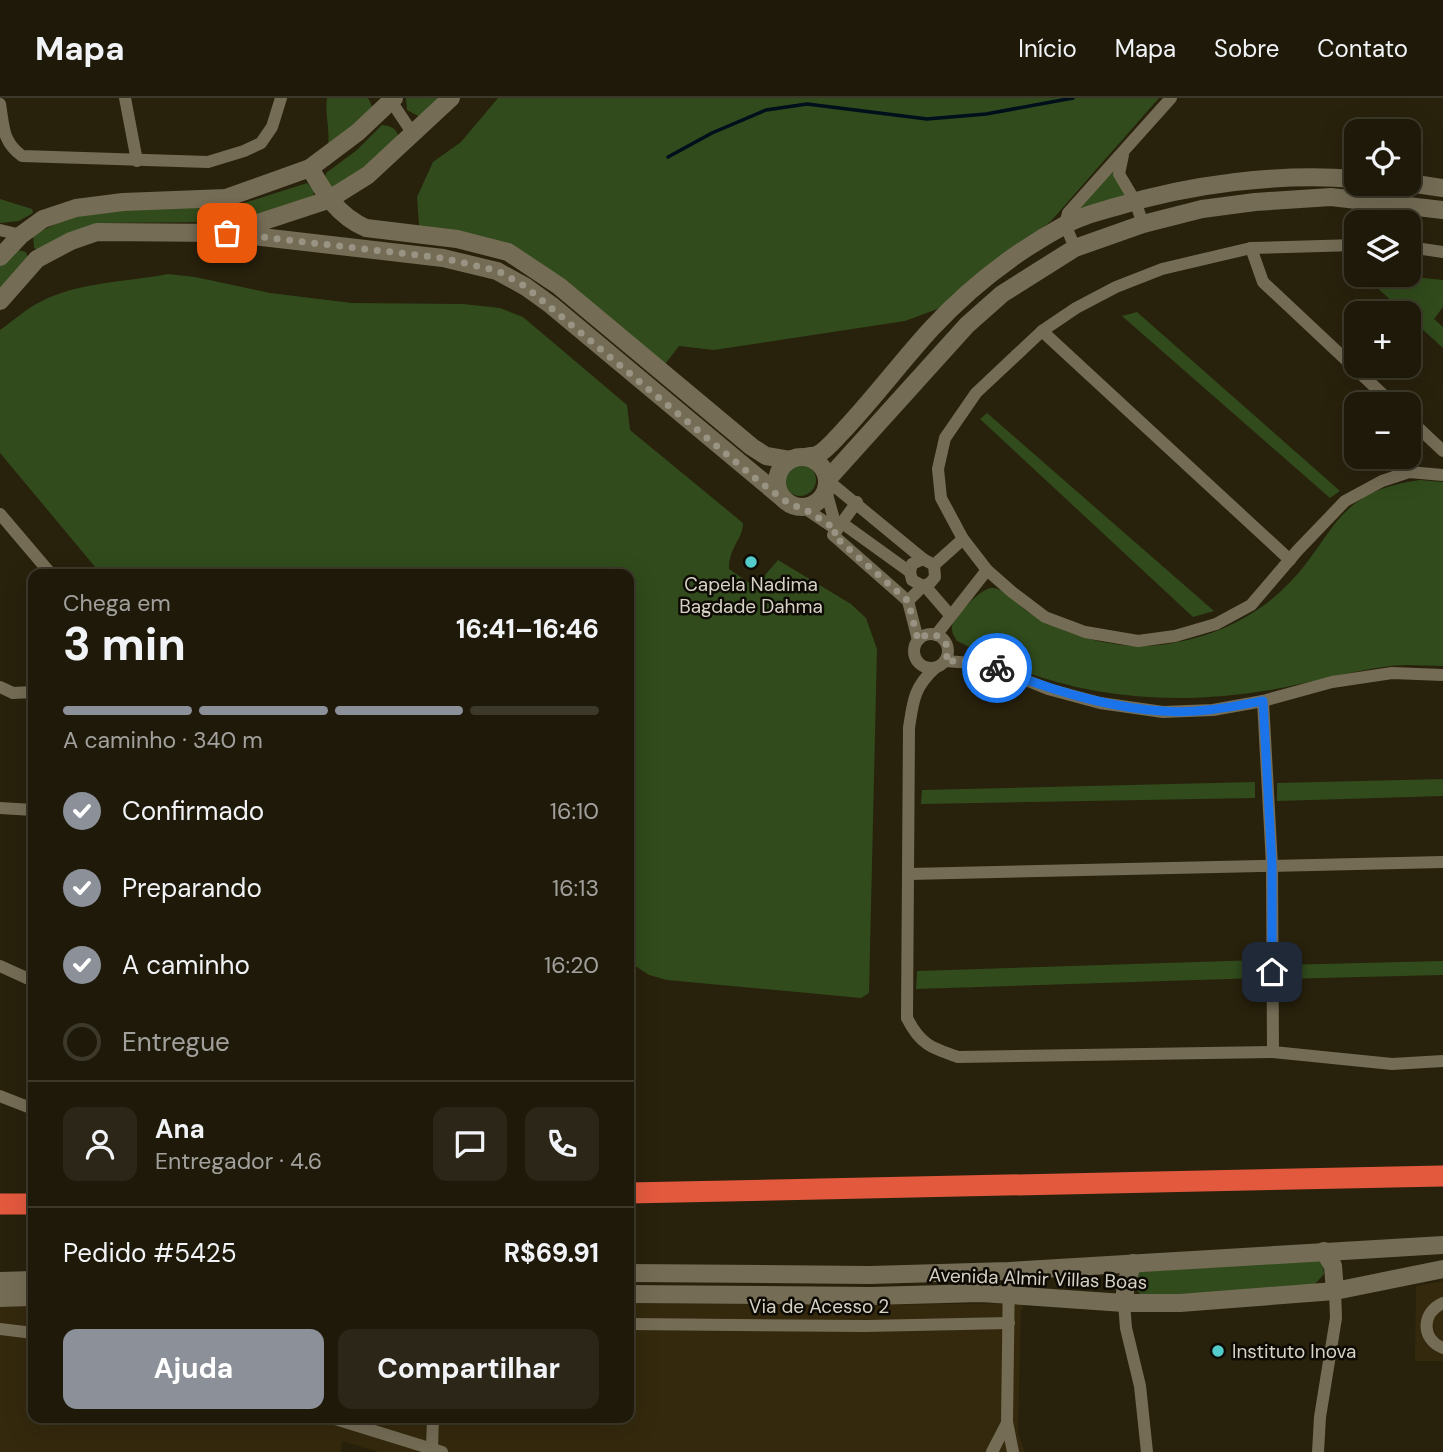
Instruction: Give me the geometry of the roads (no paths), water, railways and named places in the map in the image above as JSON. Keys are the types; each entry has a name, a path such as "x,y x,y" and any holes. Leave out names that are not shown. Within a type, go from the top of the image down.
{"highway":[{"path":"634,1193 1443,1176"},
{"path":"634,1204 1443,1187"},
{"path":"0,1204 28,1204"},
{"path":"0,1216 28,1216"}],"street":[{"path":"125,98 136,161"},
{"path":"227,233 328,200 368,175 451,98"},
{"path":"1076,248 1065,225 1068,213 1171,98"},
{"path":"0,104 10,147 22,156 208,162 261,143 272,127 281,100"},
{"path":"6,232 76,208 123,202 226,198 310,168 358,132 391,100 413,134"},
{"path":"1124,151 1118,174 1136,201 1143,224"},
{"path":"310,168 328,200 353,223 366,228 457,239 508,251 559,286 752,447 766,456 798,458 817,455 826,448 860,413 931,329 966,295 999,267 1065,225 1136,201 1194,188 1261,180 1344,178"},
{"path":"1421,185 1443,188"},
{"path":"0,301 37,259 97,232 227,233 443,258 498,271 551,305 794,504 814,504 827,485 967,325 1018,282 1076,248 1143,224 1202,209 1255,202 1331,197 1443,210"},
{"path":"226,198 227,233"},
{"path":"0,257 6,232"},
{"path":"6,232 37,259"},
{"path":"1344,245 1251,248 1162,269 1116,286 1076,308 1042,331 976,393 945,438 938,469 941,498 963,539 987,570 1045,617 1085,632 1138,641 1175,636 1206,627 1251,605 1345,501 1357,494 1382,481 1409,472 1443,475"},
{"path":"1251,248 1263,282 1380,392"},
{"path":"1421,249 1443,252"},
{"path":"1042,331 1290,559"},
{"path":"1421,430 1443,451"},
{"path":"839,526 821,465 798,458 784,465 777,480 781,495 839,526 909,572 912,580 924,586 950,615"},
{"path":"827,485 857,502 928,562 935,577 908,601"},
{"path":"857,502 833,535 908,601 918,640"},
{"path":"0,514 47,569"},
{"path":"909,572 912,564 928,562 963,539"},
{"path":"936,635 987,570"},
{"path":"1443,675 1392,673 1332,682 1263,701 1213,710 1163,712 1100,703 1048,689 986,664 940,664 924,667 916,660 914,649 918,640 926,635 936,635 947,645 947,656 940,664 923,678 915,693 909,728 907,1018 916,1035 930,1047 958,1057 1273,1052 1392,1064 1443,1061"},
{"path":"0,687 13,693 28,692"},
{"path":"1263,701 1272,865 1273,1052"},
{"path":"0,808 28,810"},
{"path":"909,874 1443,862"},
{"path":"0,966 28,979"},
{"path":"0,1096 28,1107"},
{"name":"Avenida Almir Villas Boas","path":"634,1273 870,1275 1009,1271 1443,1245"},
{"path":"1318,1452 1323,1392 1336,1318 1333,1266 1324,1251"},
{"path":"1133,1263 1125,1283 1124,1303 1126,1328 1140,1386 1147,1452"},
{"name":"Avenida Almir Villas Boas","path":"634,1294 1009,1294 1124,1303 1207,1301 1335,1291 1443,1269"},
{"path":"1009,1271 1007,1422 1013,1452"},
{"path":"0,1281 28,1280"},
{"path":"0,1298 28,1297"},
{"path":"1443,1303 1433,1308 1426,1322 1428,1337 1443,1348"},
{"name":"Via de Acesso 2","path":"634,1324 866,1326 1009,1323"},
{"path":"0,1329 28,1332"},
{"path":"992,1452 1007,1422"},
{"path":"348,1423 437,1450 434,1423"}],"waterway":[{"path":"668,157 712,133 766,110 807,104 927,119 986,114 1073,98"}],"place":[{"name":"Capela Nadima Bagdade Dahma","path":"751,562"},
{"name":"Instituto Inova","path":"1218,1351"}]}
